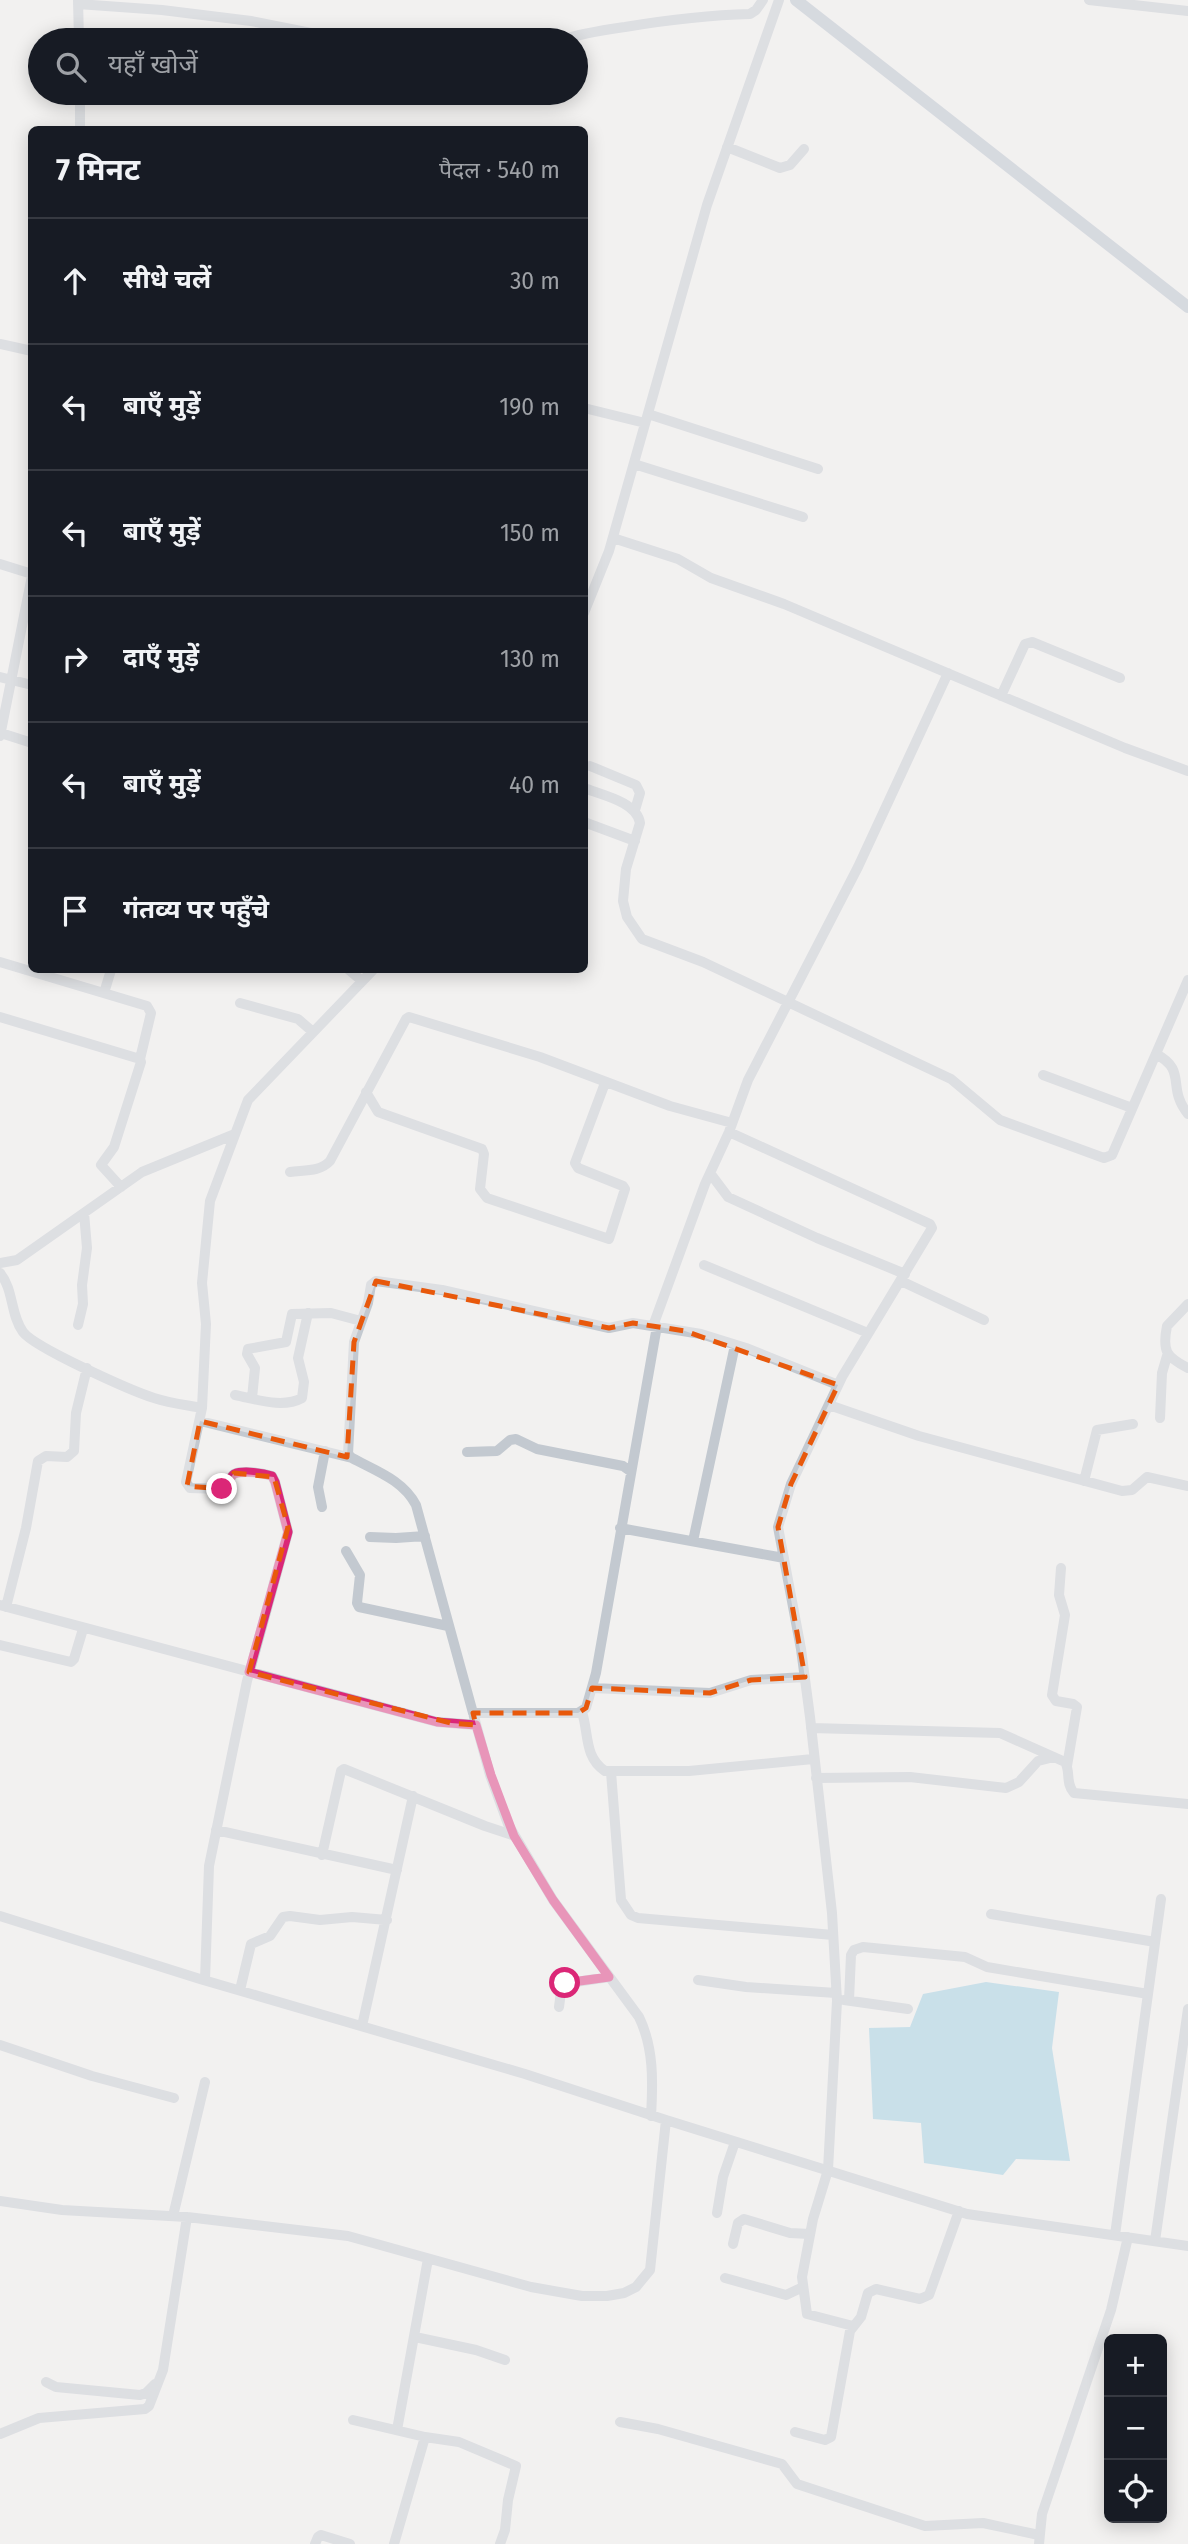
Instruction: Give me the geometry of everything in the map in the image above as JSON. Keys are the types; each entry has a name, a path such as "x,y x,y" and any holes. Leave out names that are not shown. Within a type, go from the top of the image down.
{"main road":[{"path":"796,0 1188,307"}],"street":[{"path":"588,33 693,17 750,14 762,0"},
{"path":"588,603 613,538 707,205 779,0"},
{"path":"1088,0 1188,11"},
{"path":"79,28 78,2 251,21 286,28"},
{"path":"80,105 80,126"},
{"path":"727,147 780,168 790,166 804,149"},
{"path":"0,344 28,350"},
{"path":"588,409 647,419 818,469"},
{"path":"634,464 803,517"},
{"path":"613,538 678,559 711,578 784,604 1133,751 1188,771"},
{"path":"0,564 28,574"},
{"path":"28,596 0,734 28,742"},
{"path":"1001,696 1025,644 1032,642 1120,678"},
{"path":"87,1368 76,1413 74,1451 67,1457 46,1457 38,1461 24,1541 3,1606 437,1722 582,1712 586,1708 592,1688 655,1326 710,1173 753,1069 858,867 948,673"},
{"path":"0,677 28,684"},
{"path":"590,766 636,785 640,793 635,810 640,823 625,869 623,901 627,917 642,939 695,959 951,1079 1000,1120 1104,1158 1112,1155 1188,980"},
{"path":"588,790 635,810"},
{"path":"588,823 635,841"},
{"path":"0,961 28,970"},
{"path":"39,973 142,1004 150,1010 141,1062 114,1147 101,1165 121,1187"},
{"path":"104,993 110,973"},
{"path":"353,973 362,981"},
{"path":"205,1980 209,1866 249,1672 288,1527 272,1476 238,1473 231,1477 222,1489 187,1486 202,1409 206,1324 202,1283 210,1201 248,1100 370,973"},
{"path":"240,1003 298,1019 313,1032"},
{"path":"0,1017 140,1059"},
{"path":"290,1172 315,1169 330,1161 409,1017 540,1057 731,1127 930,1223 930,1234 838,1385 779,1518 778,1535 805,1677 841,1998"},
{"path":"1156,1054 1174,1067 1176,1091 1188,1114"},
{"path":"1043,1075 1132,1108"},
{"path":"366,1092 378,1112 482,1149 484,1154 480,1189 487,1198 609,1239 625,1189 578,1168 575,1163 605,1083"},
{"path":"0,1263 17,1260 142,1172 235,1134"},
{"path":"710,1173 728,1197 903,1278 984,1320"},
{"path":"78,1325 83,1304 82,1285 87,1248 84,1213"},
{"path":"704,1265 868,1333"},
{"path":"0,1273 7,1283 13,1314 25,1334 58,1355 151,1397 202,1409"},
{"path":"352,1458 348,1450 354,1342 368,1303 371,1285 376,1281 442,1290 609,1328 633,1323 693,1332 735,1345 838,1385"},
{"path":"1160,1418 1162,1373 1167,1356 1167,1326 1188,1304"},
{"path":"235,1395 285,1403 302,1398 304,1382 298,1358 308,1313"},
{"path":"252,1398 255,1368 247,1354 248,1349 283,1344 288,1339 292,1314 331,1313 361,1321"},
{"path":"693,1541 735,1345"},
{"path":"1167,1356 1188,1368"},
{"path":"829,1405 919,1436 1122,1491 1132,1490 1147,1477 1188,1486"},
{"path":"200,1421 352,1458 399,1483 410,1493 425,1536 474,1719 514,1836 553,1900 639,2017 646,2036 653,2074 652,2116"},
{"path":"1084,1481 1097,1430 1133,1424"},
{"path":"467,1452 497,1451 516,1438 537,1449 617,1464 630,1471"},
{"path":"322,1507 318,1487 326,1451"},
{"path":"621,1528 784,1558"},
{"path":"370,1537 425,1536"},
{"path":"346,1551 360,1575 357,1603 359,1607 448,1626"},
{"path":"1061,1568 1059,1595 1065,1615 1052,1695 1056,1700 1077,1707 1067,1766 1069,1788 1081,1795 1188,1804"},
{"path":"0,1645 71,1662 74,1660 83,1629"},
{"path":"592,1688 710,1693 751,1680 805,1677"},
{"path":"582,1712 589,1752 599,1767 611,1772 689,1771 813,1759"},
{"path":"811,1728 1000,1733 1054,1757 1067,1766"},
{"path":"816,1778 910,1777 1006,1788 1020,1782 1038,1761 1054,1757"},
{"path":"322,1855 341,1771 344,1769 514,1836"},
{"path":"611,1772 621,1900 631,1915 638,1918 833,1935"},
{"path":"362,2026 413,1796"},
{"path":"216,1830 397,1870"},
{"path":"1115,2235 1161,1899"},
{"path":"991,1914 1155,1942"},
{"path":"0,1916 205,1980 525,2074 959,2211 1188,2246"},
{"path":"240,1990 250,1944 270,1936 283,1917 387,1920"},
{"path":"853,2326 807,2314 803,2287 810,2234 828,2171 841,1998 854,1950 863,1947 959,1956 987,1967 1148,1994"},
{"path":"559,2007 562,1984 609,1977"},
{"path":"698,1980 908,2009"},
{"path":"1154,2241 1188,2009"},
{"path":"0,2045 92,2076 174,2098"},
{"path":"173,2217 205,2082"},
{"path":"0,2201 62,2210 187,2217 348,2236 531,2287 582,2296 607,2296 636,2287 650,2270 666,2120"},
{"path":"717,2213 723,2177 735,2142"},
{"path":"795,2432 825,2440 831,2437 853,2326 861,2317 868,2293 872,2290 920,2299 929,2295 959,2211"},
{"path":"0,2434 39,2418 145,2409 149,2406 163,2370 187,2217"},
{"path":"733,2244 738,2223 744,2219 790,2232 810,2234"},
{"path":"620,2422 658,2429 782,2464 797,2484 925,2526 982,2523 1039,2540 1042,2514 1111,2309 1128,2237"},
{"path":"397,2430 428,2259"},
{"path":"725,2278 786,2295 803,2287"},
{"path":"415,2337 476,2350 505,2360"},
{"path":"46,2382 56,2386 140,2395 146,2393 159,2380"},
{"path":"353,2420 459,2442 516,2466 500,2544"},
{"path":"394,2544 425,2437"},
{"path":"315,2544 317,2537 321,2535 350,2544"}],"highlighted area":[{"path":"376,1281 609,1328 633,1323 685,1331 838,1385 791,1484 778,1527 805,1677 751,1680 710,1693 592,1688 586,1708 578,1713 473,1713 476,1725 451,1723 249,1672 288,1527 274,1477 234,1473 222,1489 187,1486 200,1421 347,1457 354,1342"}],"water":[{"path":"986,1982 1059,1992 1052,2048 1070,2161 1016,2159 1003,2175 924,2163 921,2123 873,2119 869,2028 910,2027 923,1994"}],"route":[{"path":"222,1489 234,1474 272,1476 288,1527 249,1672 437,1722 476,1725 514,1836 553,1900 609,1977 565,1983"}]}
